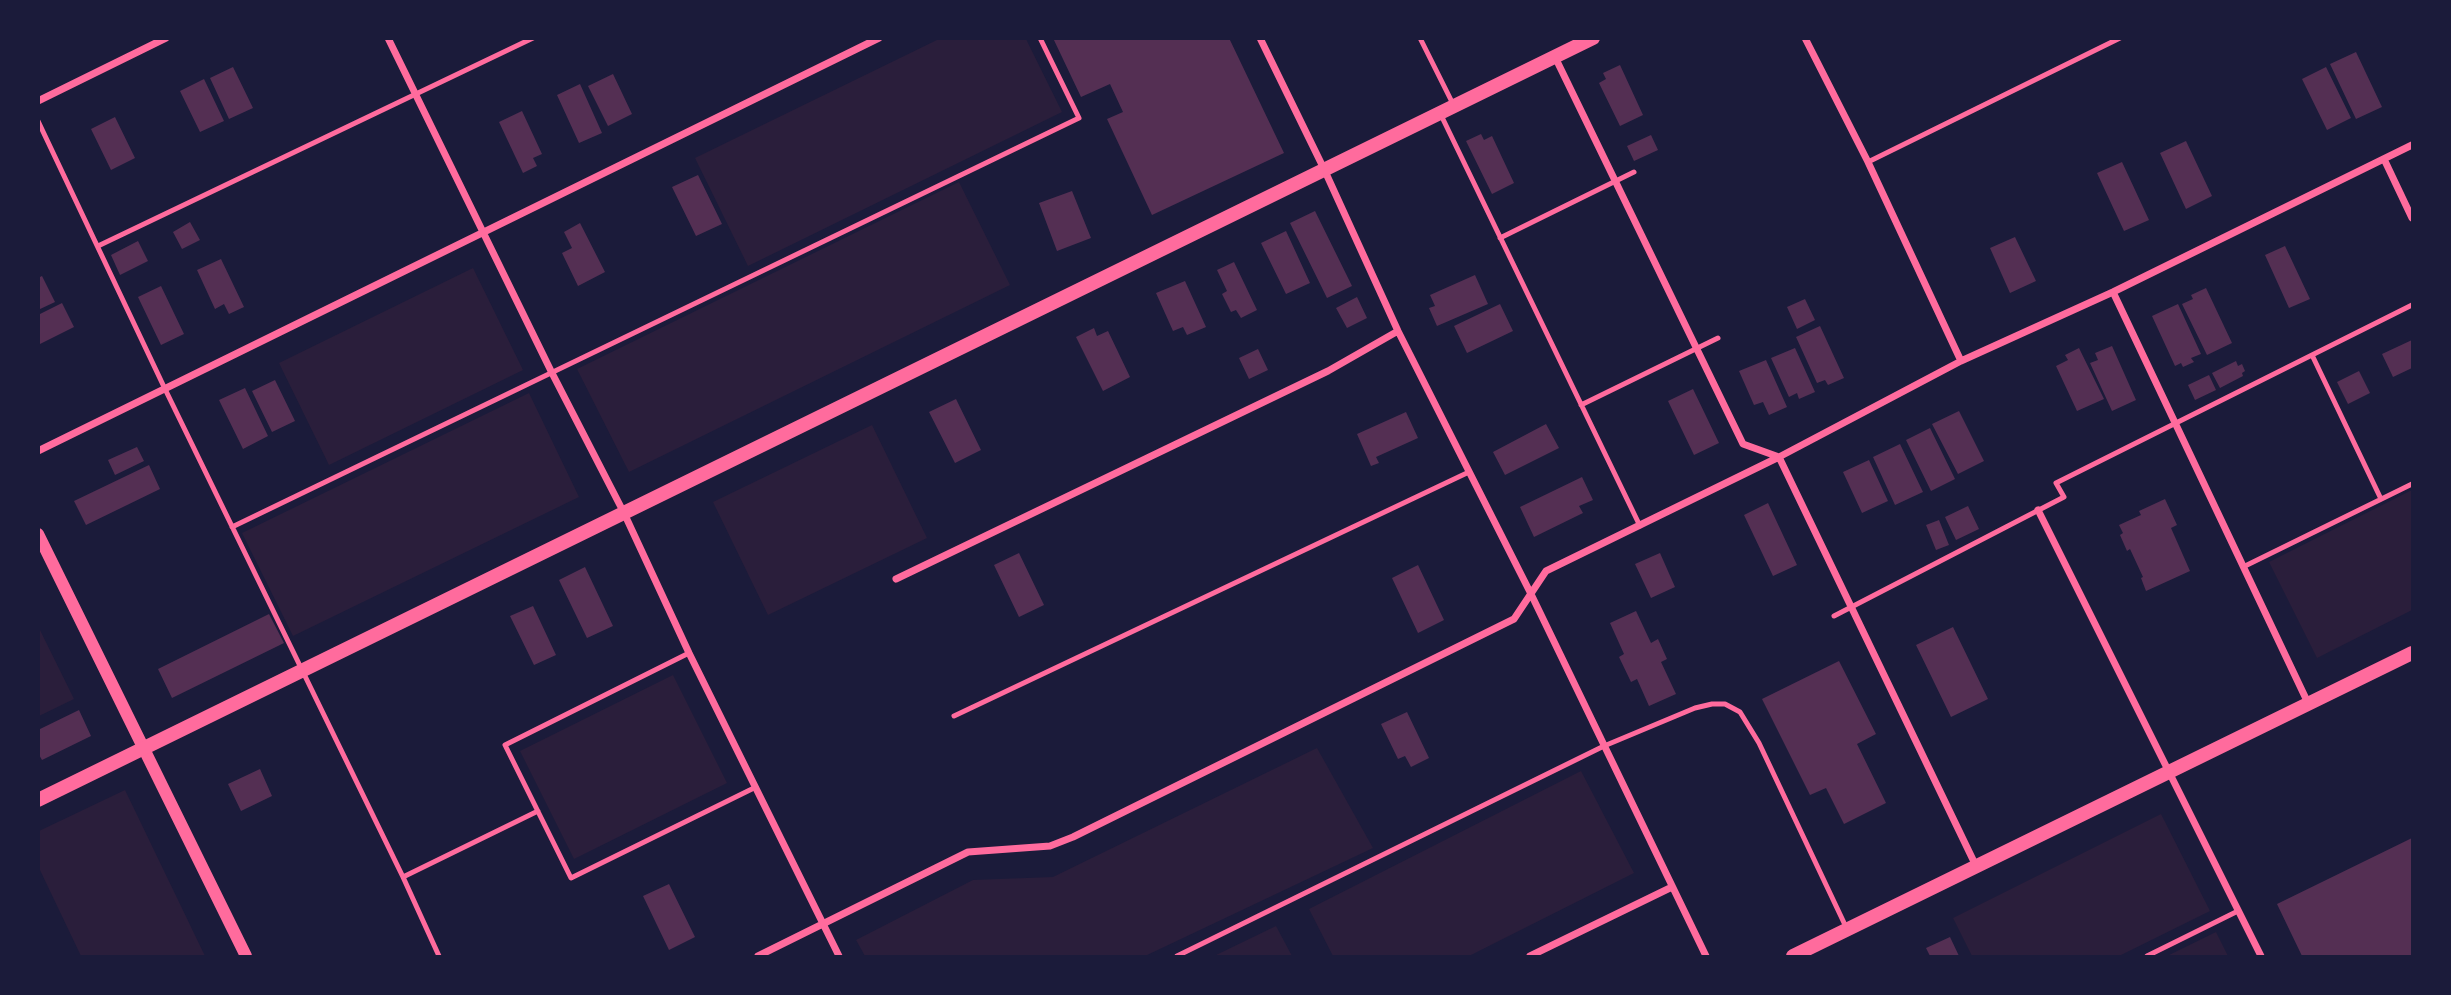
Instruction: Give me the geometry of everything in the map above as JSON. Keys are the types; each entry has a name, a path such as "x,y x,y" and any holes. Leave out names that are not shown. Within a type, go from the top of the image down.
{"main road":[{"path":"38,800 1593,38"},
{"path":"1793,957 2413,653"}],"street":[{"path":"38,101 166,38"},
{"path":"388,38 552,373 624,513 839,957"},
{"path":"38,451 879,38"},
{"path":"1260,38 1398,331 1531,594 1706,957"},
{"path":"1805,38 1868,162 1961,361"},
{"path":"1555,57 1743,444 1779,457 1976,866"},
{"path":"758,957 968,852 1051,846 1073,837 1514,619 1546,570 1779,457 1961,361 2113,292 2413,145"},
{"path":"2384,159 2413,218"},
{"path":"2113,292 2308,704"},
{"path":"896,579 1328,371 1398,331"},
{"path":"2038,510 2261,957"},
{"path":"38,534 246,957"},
{"path":"1530,957 1672,887"}],"lane":[{"path":"98,246 533,38"},
{"path":"232,527 1079,118 1040,38"},
{"path":"1420,38 1454,106"},
{"path":"1868,162 2120,38"},
{"path":"1440,113 1640,526"},
{"path":"38,121 165,389 403,877 439,957"},
{"path":"1500,238 1634,172"},
{"path":"1834,616 2064,497 2056,482 2413,304"},
{"path":"1581,405 1718,338"},
{"path":"2312,355 2381,499"},
{"path":"954,716 1469,472"},
{"path":"2243,567 2413,484"},
{"path":"690,653 505,745 571,878 756,787"},
{"path":"1177,957 1604,746 1695,708 1726,704 1740,712 1759,743 1847,930"},
{"path":"403,877 538,811"},
{"path":"2147,957 2238,911"}],"shaded area":[{"path":"939,39 1026,39 1062,112 748,266 695,158"},
{"path":"959,182 1010,285 629,472 577,369"},
{"path":"473,268 523,370 329,465 279,363"},
{"path":"529,393 579,497 293,636 242,533"},
{"path":"872,425 927,538 768,615 713,502"},
{"path":"2412,490 2412,610 2317,658 2269,562"},
{"path":"39,628 74,699 38,716"},
{"path":"673,675 727,783 574,859 520,751"},
{"path":"1317,748 1373,848 1145,956 865,956 856,940 973,880 1053,877"},
{"path":"1581,771 1634,873 1469,956 1333,956 1309,909"},
{"path":"125,790 205,956 81,956 39,868 39,831"},
{"path":"2161,814 2210,911 2119,956 1972,956 1953,918"},
{"path":"1276,926 1292,956 1214,956"},
{"path":"2216,932 2228,956 2167,956"}],"building":[{"path":"1053,38 1229,38 1284,153 1152,215 1107,119 1123,112 1110,84 1081,97"},
{"path":"2356,52 2382,107 2356,119 2330,64"},
{"path":"1620,65 1643,115 1620,126 1599,83 1606,79 1603,73"},
{"path":"233,67 253,108 229,119 210,78"},
{"path":"2326,67 2351,118 2327,130 2302,79"},
{"path":"613,74 632,114 608,126 588,86"},
{"path":"204,79 224,121 200,132 180,91"},
{"path":"580,84 602,133 579,143 557,95"},
{"path":"522,111 542,154 533,158 537,166 523,173 499,122"},
{"path":"115,117 135,158 111,170 91,129"},
{"path":"1481,134 1484,140 1492,136 1514,183 1492,194 1466,141"},
{"path":"1651,135 1658,150 1634,161 1627,146"},
{"path":"2186,141 2212,196 2186,209 2160,153"},
{"path":"2122,162 2149,220 2124,231 2097,173"},
{"path":"698,175 722,224 696,236 672,187"},
{"path":"1072,191 1091,238 1057,251 1039,203"},
{"path":"1315,211 1352,286 1327,298 1290,223"},
{"path":"190,222 200,240 182,249 173,232"},
{"path":"580,223 605,272 578,286 562,253 572,248 564,232"},
{"path":"1286,231 1310,283 1286,294 1261,243"},
{"path":"2015,237 2036,281 2010,293 1990,248"},
{"path":"138,241 148,261 120,275 111,255"},
{"path":"2285,246 2310,299 2289,308 2265,255"},
{"path":"221,259 244,307 229,314 224,304 215,309 197,270"},
{"path":"1234,262 1257,310 1241,318 1236,310 1231,312 1222,294 1227,291 1217,270"},
{"path":"1475,275 1488,304 1437,326 1429,308 1435,306 1430,295"},
{"path":"42,276 55,302 38,310 38,278"},
{"path":"1185,281 1206,327 1187,335 1183,327 1173,331 1156,293"},
{"path":"161,286 184,334 161,345 138,297"},
{"path":"2206,288 2232,343 2207,355 2182,304 2193,299 2191,295"},
{"path":"1357,297 1367,318 1347,328 1336,308"},
{"path":"1805,299 1815,320 1797,329 1787,307"},
{"path":"62,303 74,327 38,345 38,315"},
{"path":"1500,304 1513,331 1467,353 1454,326"},
{"path":"2178,304 2201,354 2191,358 2194,362 2183,367 2181,363 2175,366 2152,316"},
{"path":"1820,326 1844,378 1828,385 1825,380 1817,383 1796,337"},
{"path":"1094,328 1097,336 1108,331 1130,377 1103,391 1076,337"},
{"path":"2412,340 2412,368 2393,377 2382,354"},
{"path":"2112,346 2136,400 2112,411 2090,363 2098,360 2095,353"},
{"path":"1795,348 1815,392 1799,399 1797,393 1789,397 1771,358"},
{"path":"2079,348 2104,399 2077,411 2056,366 2068,360 2065,355"},
{"path":"1258,349 1268,370 1249,379 1239,358"},
{"path":"1766,360 1787,407 1769,415 1763,402 1754,405 1739,371"},
{"path":"2236,361 2238,366 2242,364 2245,371 2243,376 2220,388 2212,373"},
{"path":"2359,371 2370,393 2348,404 2337,382"},
{"path":"2209,375 2216,390 2195,400 2188,385"},
{"path":"275,380 295,421 272,432 252,391"},
{"path":"245,388 268,436 243,449 219,400"},
{"path":"1693,389 1719,443 1694,455 1668,401"},
{"path":"956,399 981,450 955,463 929,412"},
{"path":"1959,411 1984,461 1958,474 1932,424"},
{"path":"1406,412 1418,438 1376,457 1379,463 1371,466 1357,434"},
{"path":"1546,424 1559,448 1505,475 1493,452"},
{"path":"1930,428 1955,479 1931,491 1906,440"},
{"path":"1900,444 1923,492 1895,505 1873,457"},
{"path":"137,447 144,461 115,475 108,460"},
{"path":"1869,460 1888,501 1862,513 1843,472"},
{"path":"149,465 160,489 86,525 74,501"},
{"path":"1582,477 1593,500 1579,506 1583,513 1534,537 1520,507"},
{"path":"2165,499 2177,525 2171,528 2190,571 2146,591 2141,578 2143,577 2130,549 2127,551 2120,535 2123,533 2119,525 2141,515 2139,511"},
{"path":"1768,503 1797,565 1773,576 1744,515"},
{"path":"1968,506 1979,529 1956,540 1945,517"},
{"path":"1939,520 1949,545 1936,550 1926,525"},
{"path":"1019,553 1044,605 1019,617 994,565"},
{"path":"1660,553 1675,587 1651,598 1635,564"},
{"path":"1418,565 1444,620 1418,633 1392,578"},
{"path":"585,567 613,626 587,638 559,580"},
{"path":"533,606 556,655 534,665 510,616"},
{"path":"1636,611 1651,643 1658,639 1667,659 1661,662 1676,694 1649,706 1637,679 1631,682 1619,657 1624,654 1610,623"},
{"path":"269,614 284,643 172,698 158,669"},
{"path":"1953,627 1988,699 1951,717 1916,645"},
{"path":"1839,661 1876,734 1857,744 1886,803 1844,824 1826,788 1810,795 1762,699"},
{"path":"79,710 91,736 42,760 38,753 38,730"},
{"path":"1407,712 1429,758 1411,767 1405,756 1398,759 1381,724"},
{"path":"260,769 272,796 241,811 228,784"},
{"path":"2412,838 2412,956 2302,956 2277,904"},
{"path":"669,884 695,937 669,950 643,896"},
{"path":"1950,937 1959,956 1930,956 1926,948"}]}
